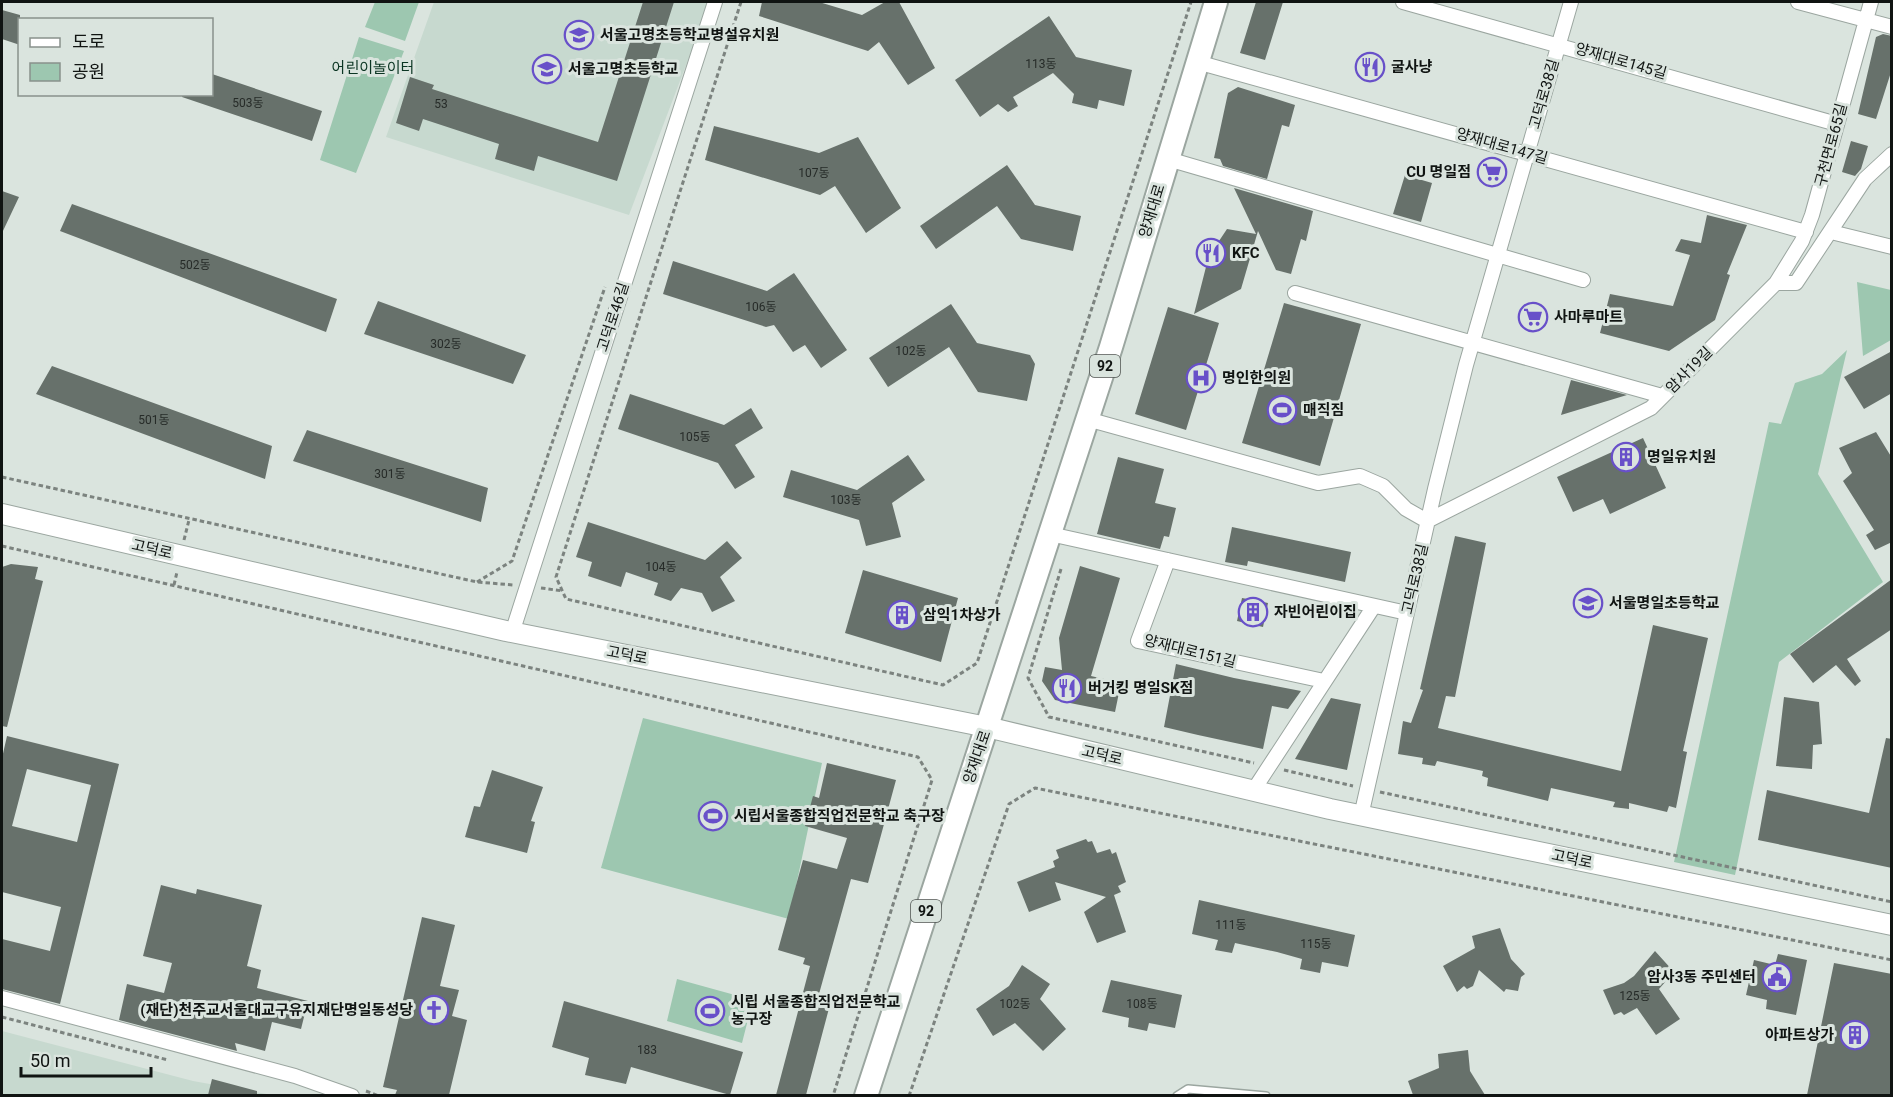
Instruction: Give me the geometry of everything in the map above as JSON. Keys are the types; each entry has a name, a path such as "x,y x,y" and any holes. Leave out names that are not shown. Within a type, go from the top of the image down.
{"main road":[{"name":"양재대로","path":"866,1095 1087,419 1216,2"},
{"name":"고덕로","path":"2,514 512,633 987,728 1361,816 1892,925"}],"street":[{"name":"고덕로46길","path":"512,633 715,2"},
{"name":"양재대로145길","path":"1403,2 1837,124"},
{"name":"고덕로38길","path":"1361,816 1427,521 1473,342 1571,2"},
{"path":"1798,2 1892,27"},
{"name":"구천면로65길","path":"1776,283 1806,232 1871,2"},
{"name":"양재대로147길","path":"1197,62 1806,232"},
{"name":"암사19길","path":"1427,521 1651,408 1776,283 1796,283 1865,179 1892,154"},
{"path":"1168,159 1583,280"},
{"path":"1831,232 1892,247"},
{"path":"1295,293 1662,396"},
{"path":"1087,419 1318,483 1360,476 1383,486 1407,509 1427,521"},
{"path":"1050,534 1407,613"},
{"name":"양재대로151길","path":"1168,560 1138,641 1324,681"},
{"path":"1253,791 1374,606"},
{"path":"2,998 295,1076 352,1095"}],"lane":[{"path":"1177,1095 1188,1089 1266,1095"}],"path":[{"path":"741,2 555,577 567,599 943,685 977,663 1191,2"},
{"path":"2,477 477,582 512,561"},
{"path":"2,546 918,757 932,780 833,1095"},
{"path":"1028,678 1049,717 1367,789 1892,902"},
{"path":"909,1095 1009,804 1035,788 1892,960"},
{"path":"2,1017 175,1062"}],"shaded area":[{"name":"서울고명초등학교","path":"434,2 710,2 629,215 386,137"},
{"path":"2,1031 193,1081 272,1095 2,1095"}],"green space":[{"path":"375,2 419,2 405,41 365,27"},
{"name":"어린이놀이터","path":"359,37 404,51 356,173 320,160"},
{"path":"1857,282 1891,290 1891,340 1863,356"},
{"path":"1847,350 1818,474 1883,582 1779,662 1735,875 1674,862 1769,422 1781,424 1795,383 1822,374"},
{"name":"시립서울종합직업전문학교 축구장","path":"643,718 822,763 789,919 601,868"},
{"name":"시립 서울종합직업전문학교 농구장","path":"677,979 753,1000 742,1043 667,1021"}],"building":[{"path":"643,2 674,2 617,181 538,156 534,171 495,159 499,144 423,119 419,131 396,123 410,77 434,85 432,89 598,142"},
{"path":"762,2 819,2 862,15 885,2 899,2 935,68 908,85 879,42 868,51 759,16"},
{"path":"1256,2 1283,2 1265,60 1240,53"},
{"path":"2,10 20,15 18,44 2,39"},
{"path":"1049,16 1076,57 1132,70 1124,106 1099,100 1097,109 1072,103 1074,94 1053,73 1013,97 1018,106 1008,112 998,104 980,117 955,80"},
{"path":"1883,34 1892,36 1892,69 1876,119 1858,114 1876,37"},
{"path":"213,74 322,111 312,141 182,97 213,96"},
{"path":"1238,87 1295,105 1289,127 1282,125 1267,179 1223,166 1220,159 1214,158 1228,93"},
{"path":"714,126 819,153 858,137 901,208 866,233 835,186 820,195 705,160"},
{"path":"1851,141 1868,146 1861,169 1855,176 1842,172"},
{"path":"1007,165 1035,205 1081,216 1073,251 1021,239 997,206 936,249 920,226"},
{"path":"1405,175 1432,183 1421,222 1393,214"},
{"path":"1234,188 1313,211 1306,241 1301,239 1291,274 1276,270 1258,231 1241,289 1194,314 1207,263 1199,256 1202,246 1219,241 1227,229 1256,234"},
{"path":"2,191 19,197 2,233"},
{"path":"72,204 337,299 326,332 60,231"},
{"path":"1707,215 1747,225 1727,274 1730,275 1715,320 1669,351 1600,333 1610,294 1673,306 1690,255 1675,251 1681,239 1701,243"},
{"path":"673,261 767,291 794,273 847,350 821,368 805,345 793,352 774,325 766,327 663,294"},
{"path":"378,301 526,355 513,384 364,334"},
{"path":"1284,303 1361,324 1320,466 1242,443"},
{"path":"951,304 977,343 1030,355 1035,364 1027,401 978,392 949,347 888,387 869,358"},
{"path":"1168,307 1219,323 1186,430 1135,414"},
{"path":"1892,351 1892,393 1864,409 1844,377"},
{"path":"52,366 272,446 265,479 36,394"},
{"path":"1571,380 1627,395 1561,415"},
{"path":"630,394 724,425 751,408 763,428 735,445 755,477 735,489 718,463 618,429"},
{"path":"307,430 488,488 481,522 293,461"},
{"path":"1876,432 1892,458 1892,542 1875,550 1866,535 1874,530 1843,481 1852,473 1839,448"},
{"name":"명일유치원","path":"1643,438 1666,488 1610,514 1603,499 1573,512 1557,477"},
{"path":"908,455 925,480 892,503 901,537 866,546 859,520 783,497 791,470 857,490"},
{"path":"1118,457 1164,469 1155,503 1176,508 1169,537 1164,536 1160,549 1097,534"},
{"path":"588,522 705,560 727,541 742,558 720,577 735,601 712,612 702,593 681,588 671,601 654,595 658,583 626,572 621,587 588,576 592,562 576,557"},
{"path":"1232,527 1351,552 1345,582 1248,561 1247,566 1225,562"},
{"name":"서울명일초등학교","path":"1455,536 1486,543 1455,697 1446,696 1438,728 1621,771 1653,625 1708,638 1683,751 1687,752 1676,808 1669,806 1667,812 1629,803 1629,809 1613,807 1615,802 1551,788 1548,801 1487,786 1488,778 1482,776 1483,771 1437,761 1435,766 1422,764 1423,758 1398,754 1403,721 1411,723 1423,690 1420,689"},
{"path":"11,564 38,567 35,579 43,581 7,727 2,726 2,567"},
{"path":"1080,566 1120,578 1091,676 1121,683 1115,712 1055,700 1042,681 1045,667 1062,670 1059,638"},
{"name":"삼익1차상가","path":"863,570 958,598 941,662 845,633"},
{"path":"1892,579 1892,629 1847,659 1861,681 1855,686 1836,665 1813,683 1790,654"},
{"name":"자빈어린이집","path":"1242,598 1268,603 1263,627 1237,621"},
{"path":"1176,664 1301,691 1288,709 1272,706 1263,749 1198,735 1164,727"},
{"path":"1784,697 1819,702 1822,744 1813,745 1812,769 1776,766"},
{"path":"1331,698 1361,704 1347,770 1295,759"},
{"path":"7,736 119,764 60,1004 2,989 2,939 50,951 61,907 2,892 2,758","holes":["27,769 91,785 77,842 12,826"]},
{"path":"1886,738 1892,739 1892,868 1758,840 1767,790 1869,813"},
{"path":"827,763 896,780 868,883 851,879 819,994 832,997 806,1095 776,1095 810,966 803,964 805,958 778,950 803,860 837,869 847,838 805,826 813,796 819,798"},
{"path":"492,770 543,787 531,821 535,822 527,853 465,837 474,806 480,807"},
{"path":"1086,839 1088,842 1092,841 1097,853 1110,849 1112,854 1116,852 1126,882 1118,886 1121,892 1114,895 1126,932 1097,943 1084,912 1106,897 1055,882 1061,900 1029,912 1017,882 1055,867 1053,861 1059,858 1056,850"},
{"path":"161,885 196,894 197,889 262,905 247,966 261,970 257,988 308,1001 301,1029 272,1022 265,1051 235,1043 237,1051 119,1020 127,984 164,993 172,963 143,956"},
{"path":"1199,900 1355,935 1348,967 1322,962 1320,973 1300,969 1302,959 1277,952 1235,943 1232,953 1215,950 1218,940 1192,934"},
{"path":"422,917 455,925 440,986 459,990 452,1016 467,1020 449,1095 395,1095 397,1090 383,1087"},
{"path":"1500,928 1511,959 1525,974 1521,977 1518,991 1506,989 1504,992 1479,970 1473,986 1467,989 1464,986 1457,992 1443,966 1475,948 1472,936"},
{"path":"1655,951 1674,972 1659,989 1680,1019 1656,1035 1637,1008 1624,1015 1621,1012 1614,1015 1603,990 1624,983 1634,976"},
{"name":"암사3동 주민센터","path":"1778,954 1807,960 1796,1015 1766,1009 1767,1000 1746,995 1754,960 1775,965"},
{"name":"아파트상가","path":"1834,963 1892,974 1892,1095 1807,1095"},
{"path":"1022,965 1050,984 1040,999 1066,1029 1043,1051 1015,1023 993,1036 976,1009 1009,986"},
{"path":"1111,980 1182,995 1175,1028 1149,1023 1147,1031 1128,1027 1129,1018 1102,1012"},
{"path":"564,1001 743,1052 730,1095 631,1067 626,1084 585,1075 589,1058 552,1047"},
{"path":"1468,1050 1470,1071 1485,1095 1413,1095 1408,1081 1439,1068 1438,1054"},
{"path":"212,1079 257,1091 257,1095 208,1095"}],"place":[{"name":"서울고명초등학교병설유치원","path":"579,35"},
{"name":"굴사냥","path":"1370,67"},
{"name":"서울고명초등학교","path":"547,69"},
{"name":"CU 명일점","path":"1492,172"},
{"name":"KFC","path":"1211,253"},
{"name":"사마루마트","path":"1533,317"},
{"name":"명인한의원","path":"1201,378"},
{"name":"매직짐","path":"1282,410"},
{"name":"명일유치원","path":"1626,457"},
{"name":"서울명일초등학교","path":"1588,603"},
{"name":"자빈어린이집","path":"1253,612"},
{"name":"삼익1차상가","path":"902,615"},
{"name":"버거킹 명일SK점","path":"1067,688"},
{"name":"시립서울종합직업전문학교 축구장","path":"713,816"},
{"name":"암사3동 주민센터","path":"1777,977"},
{"name":"(재단)천주교서울대교구유지재단명일동성당","path":"434,1010"},
{"name":"시립 서울종합직업전문학교 농구장","path":"710,1011"},
{"name":"아파트상가","path":"1855,1035"}]}
